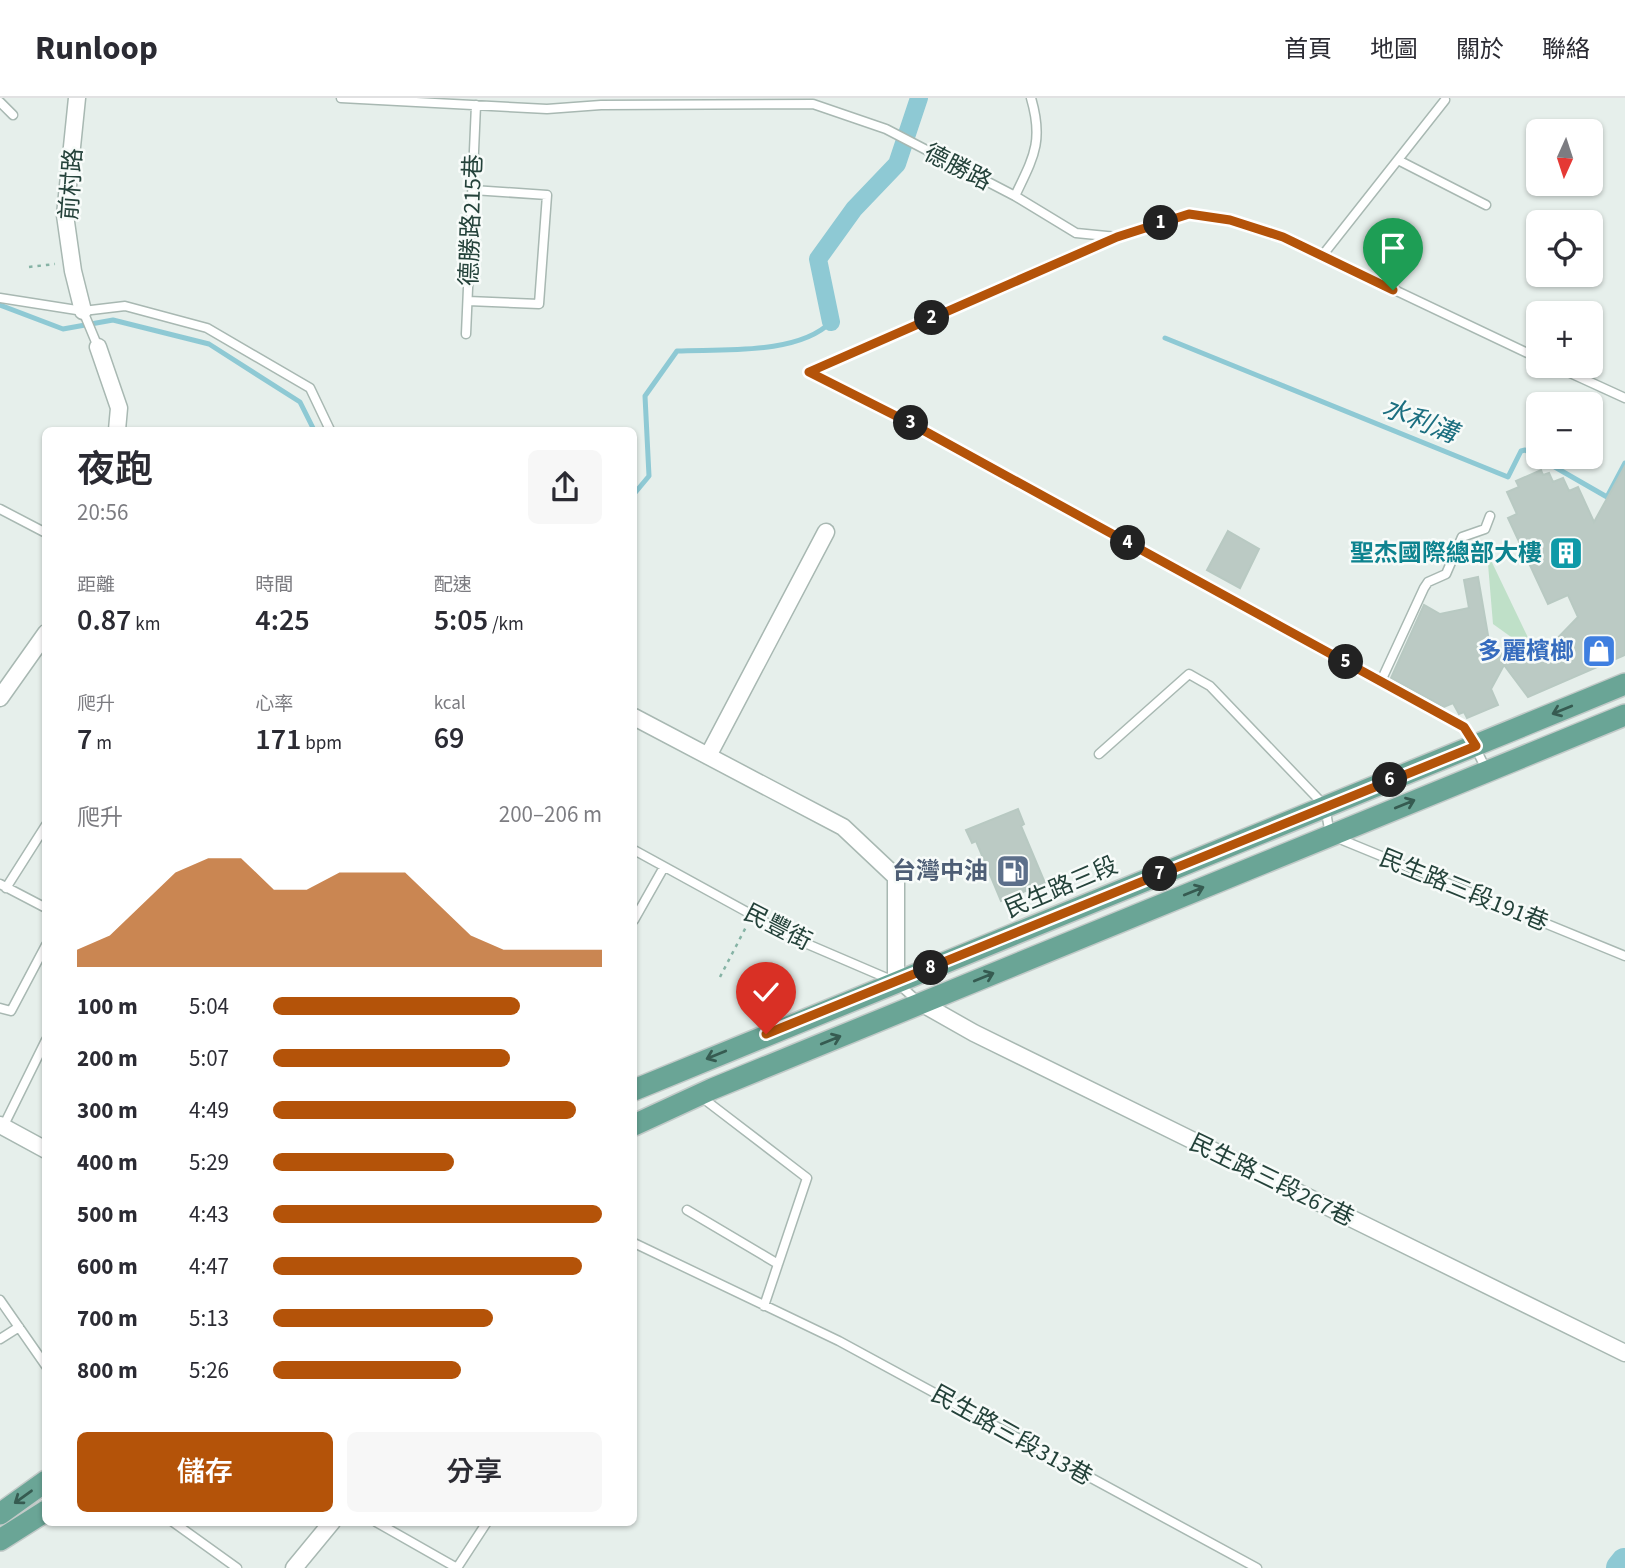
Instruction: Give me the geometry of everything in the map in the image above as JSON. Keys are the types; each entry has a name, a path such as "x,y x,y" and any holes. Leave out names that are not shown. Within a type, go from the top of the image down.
{"main road":[{"name":"民生路三段","path":"637,1089 1625,684"},
{"path":"637,1124 698,1095 1625,715"},
{"path":"0,1514 42,1484"},
{"path":"0,1540 42,1513"}],"street":[{"name":"前村路","path":"77,98 65,215 83,311"},
{"path":"98,347 120,408 117,427"},
{"path":"708,756 826,532"},
{"path":"0,698 42,639"},
{"path":"637,719 842,827 896,877 896,982"},
{"name":"民生路三段267巷","path":"921,1003 974,1033 1625,1353"},
{"path":"1,1126 42,1148"},
{"path":"293,1568 329,1526"}],"lane":[{"name":"德勝路","path":"341,98 547,109 602,102 813,104 886,129 1014,196 1076,233 1117,237 1189,214 1230,220 1283,237 1526,352"},
{"path":"1014,196 1037,149 1037,120 1031,98"},
{"path":"1322,256 1445,100"},
{"path":"0,102 13,115"},
{"name":"德勝路215巷","path":"466,334 476,105"},
{"path":"1398,160 1486,205"},
{"path":"468,301 539,304 547,195 473,190"},
{"path":"1117,237 809,372 910,423 1465,727 1487,771"},
{"path":"0,298 83,311 125,306 207,328 310,388 329,427"},
{"path":"83,311 98,347"},
{"path":"1581,378 1625,398"},
{"path":"0,509 42,531"},
{"path":"1381,681 1424,587 1428,582 1446,574 1462,537 1485,529 1490,516"},
{"path":"1099,754 1189,674 1210,686 1325,806 1331,835"},
{"path":"42,831 3,886 42,906"},
{"name":"民生路三段191巷","path":"1331,835 1625,956"},
{"name":"民豐街","path":"637,852 798,940 896,982 921,1003"},
{"path":"637,915 664,867"},
{"path":"0,1008 11,1011 42,953"},
{"path":"1,1126 42,1048"},
{"path":"698,1095 807,1178 764,1306"},
{"path":"687,1210 778,1264"},
{"name":"民生路三段313巷","path":"637,1244 839,1341 1257,1568"},
{"path":"0,1300 42,1360"},
{"path":"0,1339 19,1327"},
{"path":"179,1526 237,1568"},
{"path":"383,1526 457,1568 484,1526"}],"path":[{"path":"29,267 73,262"},
{"path":"720,977 753,915"}],"green space":[{"path":"1487,552 1531,644 1525,647 1493,624"}],"building":[{"path":"1625,466 1625,655 1528,697 1504,665 1491,689 1498,705 1467,718 1464,712 1459,714 1453,703 1444,707 1391,678 1424,605 1440,614 1469,608 1464,580 1478,577 1490,647 1512,651 1549,647 1578,617 1568,595 1548,604 1508,518 1517,514 1507,492 1519,487 1516,481 1541,470 1543,475 1549,473 1553,482 1563,478 1569,491 1578,487 1594,522"},
{"path":"1228,531 1259,549 1240,588 1207,570"},
{"path":"1018,809 1024,824 1021,826 1045,883 1001,901 976,841 972,843 966,830"}],"waterway":[{"path":"831,322 818,259 854,209 897,164 919,98"},
{"path":"0,305 63,329 113,320 209,344 300,402 312,427"},
{"path":"637,490 649,476 645,396 677,351 737,350 780,345 817,333 831,322"},
{"name":"水利溝","path":"1165,338 1508,477 1521,451 1525,450 1607,497 1625,463"},
{"path":"1621,1568 1625,1563"}],"place":[{"name":"聖杰國際總部大樓","path":"1566,553"},
{"name":"多麗檳榔","path":"1599,651"},
{"name":"台灣中油","path":"1013,871"}],"route":[{"path":"766,1034 1476,746 1465,727 910,423 809,372 1117,237 1189,214 1230,220 1283,237 1393,290"}]}
